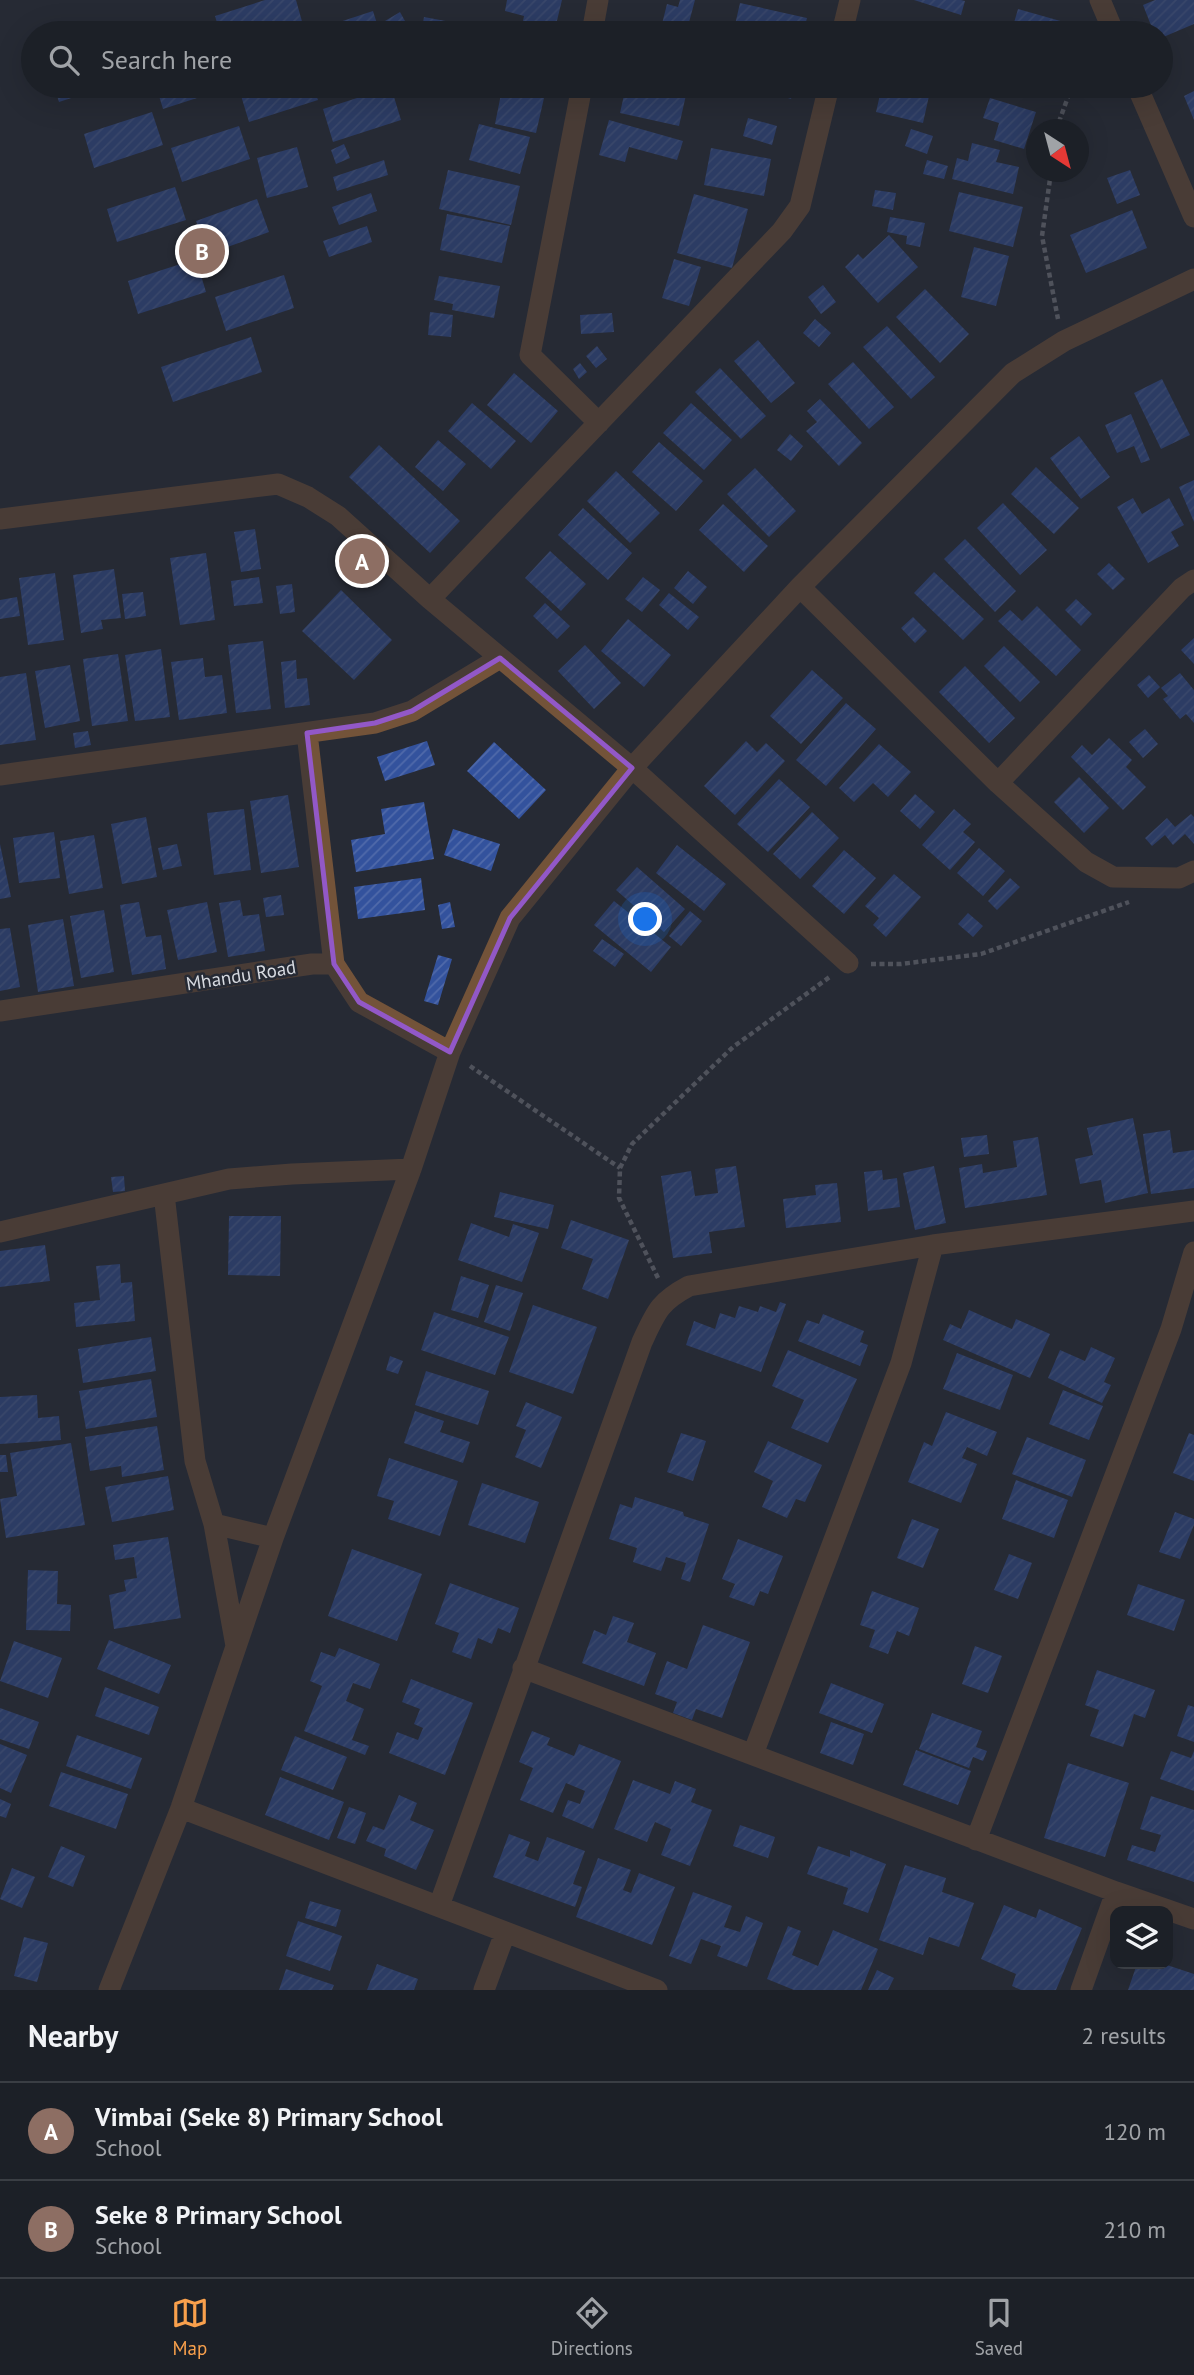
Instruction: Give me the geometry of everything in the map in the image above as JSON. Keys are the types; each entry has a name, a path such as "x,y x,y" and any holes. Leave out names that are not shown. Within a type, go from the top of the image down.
{"street":[{"path":"594,21 598,0"},
{"path":"845,21 850,0"},
{"path":"1100,0 1110,21"},
{"path":"580,98 530,355 599,423"},
{"path":"430,599 782,230 800,206 826,98"},
{"path":"1142,98 1194,217"},
{"path":"109,1990 181,1808 273,1538 411,1169 450,1052 510,918 632,768 800,587 1013,373 1064,341 1194,279"},
{"path":"0,519 278,484 308,497 338,516 430,599 632,768 848,964"},
{"path":"998,783 1182,588 1194,580"},
{"path":"800,587 998,783 1086,862 1113,877 1179,878 1194,871"},
{"path":"0,775 375,723 412,711 500,658"},
{"path":"307,733 334,964 359,1002 450,1052"},
{"name":"Mhandu Road","path":"0,1011 312,964 334,964"},
{"path":"0,1232 229,1179 411,1169"},
{"path":"164,1194 195,1461 214,1524 236,1647"},
{"path":"439,1906 642,1342 654,1317 668,1297 689,1286 933,1245 1194,1211"},
{"path":"753,1754 901,1363 933,1245"},
{"path":"976,1840 1171,1329 1194,1252"},
{"path":"214,1524 273,1538"},
{"path":"523,1668 976,1840 1194,1919"},
{"path":"181,1808 657,1990"},
{"path":"1081,1990 1116,1892"},
{"path":"484,1990 505,1933"}],"path":[{"path":"1060,119 1068,98"},
{"path":"1050,182 1042,236 1064,341"},
{"path":"668,1297 618,1198 620,1168 632,1144 733,1047 848,964 901,964 981,954 1137,899"},
{"path":"450,1052 620,1168"}],"highlighted area":[{"path":"500,658 632,768 510,918 450,1052 359,1002 334,964 307,733 375,723 412,711"}],"building":[{"path":"265,0 296,0 302,21 216,21 215,16"},
{"path":"507,0 562,0 557,21 523,21 524,16 505,11"},
{"path":"680,0 695,0 689,21 663,21 667,4 678,7"},
{"path":"914,0 961,0 965,1 961,15"},
{"path":"1155,0 1194,0 1194,24 1173,33 1173,21 1149,21 1143,5"},
{"path":"740,3 807,18 806,21 736,21"},
{"path":"1018,9 1060,21 1014,21"},
{"path":"373,11 376,21 343,21"},
{"path":"400,12 405,21 385,21"},
{"path":"424,17 446,21 423,21"},
{"path":"1194,91 1194,120 1184,96"},
{"path":"160,98 197,98 163,109"},
{"path":"242,98 318,100 249,122"},
{"path":"357,98 394,98 401,120 333,142 323,109"},
{"path":"500,98 544,98 536,133 495,124"},
{"path":"623,98 685,98 679,126 620,113"},
{"path":"879,98 929,98 923,123 876,112"},
{"path":"990,98 1036,112 1034,119 1026,119 1024,149 994,140 999,123 983,118"},
{"path":"152,112 163,145 94,168 84,134"},
{"path":"748,118 777,126 772,145 743,136"},
{"path":"609,120 683,141 677,160 629,147 625,162 599,155"},
{"path":"479,124 530,137 520,174 469,160"},
{"path":"239,126 250,159 182,182 171,148"},
{"path":"911,129 933,136 927,154 905,146"},
{"path":"972,143 1000,150 996,162 1019,167 1013,194 952,179 957,158 968,161"},
{"path":"344,144 350,158 336,164 331,150"},
{"path":"297,147 308,187 267,198 257,158"},
{"path":"711,148 771,159 764,196 704,185"},
{"path":"384,160 388,175 337,191 333,177"},
{"path":"927,160 948,166 944,179 923,174"},
{"path":"448,170 520,186 511,225 439,209"},
{"path":"1130,170 1140,195 1117,204 1107,178"},
{"path":"175,187 186,220 117,242 107,209"},
{"path":"875,190 896,193 893,210 872,206"},
{"path":"959,192 1023,207 1013,247 949,231"},
{"path":"371,193 377,211 339,225 332,207"},
{"path":"694,194 748,209 732,268 677,253"},
{"path":"257,199 269,232 208,254 196,221"},
{"path":"1132,210 1147,248 1086,273 1070,235"},
{"path":"447,214 510,226 502,263 440,250"},
{"path":"890,217 925,223 920,247 906,244 907,236 887,232"},
{"path":"367,226 372,242 329,257 323,241"},
{"path":"889,235 918,267 878,303 845,267 858,254 863,259"},
{"path":"974,247 1009,256 996,306 961,297"},
{"path":"196,259 206,292 138,314 128,281"},
{"path":"674,259 701,267 689,306 662,298"},
{"path":"284,275 294,308 226,331 215,297"},
{"path":"439,276 500,286 494,318 452,310 453,304 434,300"},
{"path":"823,285 836,302 821,314 808,297"},
{"path":"925,289 969,334 940,363 896,317"},
{"path":"430,312 453,315 451,337 428,335"},
{"path":"612,313 614,332 581,334 580,315"},
{"path":"815,319 831,333 819,347 803,333"},
{"path":"887,326 935,377 911,399 863,347"},
{"path":"251,337 262,372 173,402 161,367"},
{"path":"758,340 795,383 771,403 734,361"},
{"path":"597,346 607,359 596,368 586,356"},
{"path":"853,362 894,407 869,429 828,384"},
{"path":"580,363 587,372 579,379 573,369"},
{"path":"720,368 766,416 741,439 695,392"},
{"path":"514,373 558,411 531,443 487,405"},
{"path":"1162,379 1190,435 1161,449 1134,393"},
{"path":"820,399 862,443 839,466 806,431 817,422 807,411"},
{"path":"472,403 516,441 491,469 448,431"},
{"path":"691,403 732,440 704,470 663,433"},
{"path":"1131,414 1150,460 1141,463 1134,446 1117,453 1105,425"},
{"path":"790,434 803,446 791,461 777,450"},
{"path":"1079,436 1110,477 1081,499 1050,458"},
{"path":"438,440 466,464 443,491 415,467"},
{"path":"659,442 703,481 676,511 632,472"},
{"path":"379,445 460,521 430,553 349,477"},
{"path":"1036,467 1079,508 1054,534 1011,494"},
{"path":"755,468 796,511 769,537 727,494"},
{"path":"616,471 660,513 630,543 587,501"},
{"path":"1194,480 1194,522 1179,487"},
{"path":"1133,498 1142,514 1169,498 1184,525 1171,532 1179,546 1148,563 1117,507"},
{"path":"1003,503 1047,550 1020,575 977,528"},
{"path":"723,504 768,546 744,572 699,530"},
{"path":"583,508 632,553 608,580 558,535"},
{"path":"255,529 261,569 241,572 234,532"},
{"path":"965,539 1016,591 995,612 944,559"},
{"path":"550,551 586,584 561,611 525,578"},
{"path":"206,553 215,620 180,625 170,558"},
{"path":"1109,563 1125,579 1113,590 1097,574"},
{"path":"114,569 121,618 101,620 103,629 81,633 73,575"},
{"path":"688,571 707,587 693,604 674,588"},
{"path":"934,572 984,619 963,640 914,593"},
{"path":"55,573 64,640 28,645 19,578"},
{"path":"259,577 263,603 234,606 231,581"},
{"path":"643,577 660,590 642,612 625,599"},
{"path":"292,584 295,612 280,614 276,586"},
{"path":"341,590 392,640 354,680 302,631"},
{"path":"143,592 146,616 125,619 122,594"},
{"path":"669,593 699,617 688,630 659,605"},
{"path":"17,597 20,616 0,619 0,600"},
{"path":"1076,599 1092,614 1081,626 1065,610"},
{"path":"545,603 570,626 557,639 533,616"},
{"path":"1037,606 1081,650 1056,676 998,621 1010,610 1022,621"},
{"path":"913,617 927,631 915,643 901,628"},
{"path":"628,619 671,655 644,687 601,651"},
{"path":"1194,638 1194,664 1181,650"},
{"path":"263,641 271,709 236,713 228,645"},
{"path":"585,645 621,683 594,709 558,671"},
{"path":"1004,646 1040,682 1020,702 984,666"},
{"path":"161,649 170,717 135,721 125,655"},
{"path":"118,654 128,721 92,726 83,659"},
{"path":"203,658 205,677 222,675 227,713 179,720 171,662"},
{"path":"296,660 297,679 307,678 310,705 285,708 281,662"},
{"path":"70,665 80,721 45,728 35,671"},
{"path":"965,666 1015,718 989,743 939,692"},
{"path":"812,670 843,698 801,744 770,716"},
{"path":"26,673 36,740 0,745 0,677"},
{"path":"1180,673 1194,690 1194,723 1186,714 1180,719 1163,699 1168,696 1161,688"},
{"path":"1149,675 1160,687 1148,698 1137,685"},
{"path":"846,703 876,729 826,786 796,760"},
{"path":"1145,729 1158,744 1143,758 1129,742"},
{"path":"88,731 91,745 75,748 73,733"},
{"path":"1109,738 1132,760 1126,767 1146,787 1123,810 1071,757 1082,745 1092,755"},
{"path":"427,741 435,765 385,781 377,757"},
{"path":"746,741 757,752 766,743 785,761 735,815 704,786"},
{"path":"494,742 546,790 519,819 467,771"},
{"path":"879,744 911,772 888,797 873,783 854,802 839,788"},
{"path":"1079,777 1109,808 1084,833 1054,802"},
{"path":"779,779 810,807 768,852 737,824"},
{"path":"915,794 935,812 920,829 900,811"},
{"path":"288,795 299,867 261,873 250,801"},
{"path":"424,802 434,859 356,872 351,840 385,834 381,809"},
{"path":"244,809 251,870 214,875 207,813"},
{"path":"954,809 971,824 963,832 975,842 950,870 922,845"},
{"path":"812,812 839,838 800,879 773,854"},
{"path":"1191,814 1194,817 1194,844 1185,834 1173,845 1165,835 1152,846 1145,838 1167,818 1175,827"},
{"path":"146,817 157,877 122,884 111,824"},
{"path":"453,829 500,844 491,871 444,855"},
{"path":"54,832 60,878 19,883 13,838"},
{"path":"94,835 103,888 69,894 60,841"},
{"path":"0,844 11,897 0,899"},
{"path":"177,844 182,866 163,870 158,848"},
{"path":"677,845 726,884 704,911 656,873"},
{"path":"979,848 1005,871 983,896 957,873"},
{"path":"844,850 876,878 844,914 812,886"},
{"path":"637,867 685,909 664,932 616,890"},
{"path":"894,874 921,897 886,937 873,925 879,918 865,906"},
{"path":"421,878 425,910 358,919 354,887"},
{"path":"1010,878 1020,887 997,910 988,901"},
{"path":"281,895 284,915 266,917 263,898"},
{"path":"240,900 243,916 259,914 265,951 228,957 219,903"},
{"path":"614,901 671,947 651,972 594,925"},
{"path":"139,902 146,937 161,935 166,969 132,975 120,905"},
{"path":"207,902 217,952 178,960 167,910"},
{"path":"450,902 455,927 442,929 438,905"},
{"path":"104,910 114,972 81,978 70,916"},
{"path":"690,911 702,921 681,946 669,936"},
{"path":"968,913 983,926 973,937 958,924"},
{"path":"63,919 74,986 38,992 28,925"},
{"path":"10,928 20,987 0,991 0,929"},
{"path":"602,939 624,954 615,967 593,951"},
{"path":"438,955 452,959 438,1005 424,1001"},
{"path":"1133,1118 1148,1193 1105,1203 1101,1180 1080,1184 1075,1159 1093,1155 1087,1128"},
{"path":"1170,1130 1173,1153 1194,1150 1194,1188 1151,1194 1143,1134"},
{"path":"987,1135 989,1154 964,1157 961,1138"},
{"path":"1038,1137 1047,1195 965,1208 959,1168 982,1164 983,1173 1017,1167 1013,1141"},
{"path":"736,1166 745,1227 709,1232 712,1253 673,1258 661,1176 691,1171 695,1196 718,1193 715,1169"},
{"path":"934,1166 946,1223 915,1230 903,1173"},
{"path":"882,1170 883,1180 897,1178 900,1207 868,1211 864,1172"},
{"path":"124,1176 125,1191 113,1192 111,1177"},
{"path":"837,1183 841,1222 786,1228 783,1199 816,1195 815,1185"},
{"path":"500,1192 554,1205 548,1229 494,1217"},
{"path":"229,1216 281,1216 280,1276 228,1275"},
{"path":"571,1220 629,1240 608,1299 582,1289 593,1259 561,1248"},
{"path":"471,1223 509,1237 513,1224 539,1233 522,1282 458,1260"},
{"path":"45,1245 50,1281 0,1287 0,1251"},
{"path":"120,1264 121,1283 132,1282 135,1321 76,1327 74,1303 100,1300 96,1266"},
{"path":"461,1276 489,1285 478,1318 451,1310"},
{"path":"496,1285 523,1293 510,1331 484,1322"},
{"path":"780,1302 786,1304 761,1372 686,1345 694,1321 715,1329 720,1313 735,1318 739,1306 758,1312 760,1306 776,1312"},
{"path":"533,1305 597,1327 573,1394 509,1372"},
{"path":"969,1310 1012,1329 1016,1319 1050,1334 1030,1378 943,1340 950,1324 961,1329"},
{"path":"434,1312 509,1337 495,1375 421,1350"},
{"path":"823,1314 864,1331 860,1342 868,1345 860,1366 798,1341 807,1320 819,1324"},
{"path":"151,1337 156,1371 83,1383 78,1349"},
{"path":"1091,1347 1115,1358 1104,1382 1111,1385 1102,1403 1048,1378 1060,1350 1085,1361"},
{"path":"788,1350 857,1379 828,1443 791,1428 804,1400 772,1386"},
{"path":"957,1353 1013,1375 1000,1410 943,1389"},
{"path":"390,1356 403,1361 398,1374 386,1370"},
{"path":"426,1371 489,1391 478,1425 415,1405"},
{"path":"151,1379 157,1417 86,1429 79,1391"},
{"path":"1063,1390 1103,1406 1089,1440 1049,1424"},
{"path":"37,1395 38,1418 59,1416 61,1440 0,1444 0,1397"},
{"path":"526,1402 562,1417 541,1468 515,1457 526,1430 516,1426"},
{"path":"415,1411 444,1421 440,1432 470,1442 463,1463 404,1443"},
{"path":"946,1412 997,1432 987,1456 967,1447 962,1458 977,1464 961,1503 908,1482 924,1442 932,1446"},
{"path":"157,1426 164,1470 122,1477 121,1466 90,1471 85,1437"},
{"path":"681,1433 706,1441 693,1481 667,1472"},
{"path":"1189,1433 1194,1435 1194,1481 1173,1473"},
{"path":"1027,1437 1086,1460 1072,1497 1012,1474"},
{"path":"768,1441 822,1465 805,1502 796,1499 787,1518 762,1507 773,1481 754,1472"},
{"path":"71,1443 85,1525 6,1538 0,1499 17,1496 10,1453"},
{"path":"0,1455 6,1455 8,1472 0,1472"},
{"path":"389,1458 458,1481 440,1536 388,1519 394,1501 377,1496"},
{"path":"168,1476 174,1510 112,1522 105,1487"},
{"path":"1016,1480 1068,1500 1054,1538 1002,1519"},
{"path":"482,1483 539,1502 525,1543 468,1525"},
{"path":"635,1497 683,1512 684,1516 709,1524 690,1582 681,1579 686,1563 666,1557 661,1571 633,1562 637,1548 609,1539 620,1504 632,1508"},
{"path":"1175,1512 1194,1519 1180,1559 1159,1552"},
{"path":"912,1519 939,1529 923,1568 897,1558"},
{"path":"168,1537 181,1618 114,1629 109,1595 126,1591 124,1580 137,1578 134,1557 115,1560 113,1545"},
{"path":"738,1539 783,1556 768,1594 760,1591 754,1606 729,1597 735,1584 722,1579"},
{"path":"352,1549 422,1574 397,1641 328,1616"},
{"path":"1009,1554 1032,1563 1018,1599 994,1590"},
{"path":"28,1570 58,1571 57,1604 71,1605 70,1631 26,1630"},
{"path":"450,1583 519,1608 510,1633 498,1628 492,1644 478,1638 471,1659 452,1652 459,1633 435,1624"},
{"path":"1138,1584 1185,1600 1174,1631 1127,1615"},
{"path":"872,1591 919,1608 909,1636 897,1631 888,1654 869,1647 875,1630 860,1625"},
{"path":"613,1616 634,1623 627,1642 656,1653 644,1686 582,1663 594,1630 606,1635"},
{"path":"703,1625 750,1642 722,1718 696,1709 692,1720 673,1713 677,1702 655,1694 667,1661 687,1669"},
{"path":"109,1640 171,1665 159,1694 97,1669"},
{"path":"14,1641 62,1658 48,1698 0,1681"},
{"path":"975,1646 1002,1656 988,1693 962,1684"},
{"path":"339,1648 380,1664 370,1689 353,1683 346,1701 364,1709 352,1740 369,1746 365,1755 304,1731 322,1686 310,1681 321,1652 335,1657"},
{"path":"1097,1670 1155,1690 1145,1718 1134,1714 1123,1747 1090,1736 1099,1710 1085,1705"},
{"path":"411,1679 473,1703 445,1775 389,1753 397,1732 418,1740 423,1728 414,1724 420,1709 402,1702"},
{"path":"831,1683 884,1704 872,1733 819,1713"},
{"path":"105,1687 159,1707 149,1735 95,1716"},
{"path":"1188,1705 1194,1707 1194,1742 1177,1736"},
{"path":"0,1708 39,1722 29,1749 0,1739"},
{"path":"932,1713 982,1731 976,1747 987,1751 983,1761 973,1757 969,1768 919,1749"},
{"path":"831,1722 864,1734 853,1765 820,1753"},
{"path":"532,1731 550,1738 547,1745 574,1756 579,1744 621,1761 593,1829 562,1816 568,1800 580,1804 585,1791 566,1783 553,1813 520,1800 533,1768 519,1762"},
{"path":"77,1735 142,1758 131,1789 66,1766"},
{"path":"295,1736 347,1757 333,1790 281,1770"},
{"path":"0,1744 27,1755 11,1793 0,1788"},
{"path":"916,1750 971,1771 958,1805 903,1785"},
{"path":"1171,1751 1191,1758 1194,1751 1194,1791 1160,1779"},
{"path":"1068,1763 1129,1783 1105,1857 1044,1838"},
{"path":"61,1772 128,1794 116,1829 49,1806"},
{"path":"280,1777 344,1802 329,1840 265,1815"},
{"path":"633,1780 670,1794 675,1781 696,1789 691,1802 712,1810 690,1866 661,1855 671,1829 655,1822 647,1842 614,1829"},
{"path":"399,1795 417,1803 410,1820 434,1830 416,1870 384,1856 386,1849 366,1841 373,1826 384,1830"},
{"path":"1151,1796 1194,1810 1194,1882 1127,1860 1132,1845 1155,1852 1161,1835 1140,1829"},
{"path":"0,1799 11,1804 6,1818 0,1816"},
{"path":"349,1807 366,1813 355,1844 337,1838"},
{"path":"740,1825 775,1837 768,1858 733,1846"},
{"path":"509,1834 530,1842 525,1856 538,1861 547,1837 585,1851 573,1884 582,1887 575,1907 493,1877"},
{"path":"61,1846 85,1856 73,1887 48,1877"},
{"path":"818,1846 850,1857 850,1850 886,1864 868,1913 843,1904 848,1888 807,1874"},
{"path":"598,1858 631,1870 623,1890 631,1893 639,1873 675,1887 652,1945 576,1917"},
{"path":"905,1865 946,1878 942,1892 974,1903 959,1947 929,1937 923,1955 879,1940"},
{"path":"12,1868 35,1877 22,1908 0,1899"},
{"path":"693,1892 732,1906 724,1927 740,1932 746,1916 763,1923 747,1967 717,1956 721,1946 701,1939 691,1964 669,1956"},
{"path":"310,1901 341,1910 336,1927 305,1918"},
{"path":"1004,1905 1036,1918 1039,1909 1082,1928 1056,1990 1021,1990 1012,1986 1016,1974 981,1959"},
{"path":"298,1921 342,1936 330,1971 286,1956"},
{"path":"788,1926 801,1931 792,1955 818,1966 833,1930 878,1949 861,1990 794,1990 767,1979"},
{"path":"24,1937 48,1943 37,1982 14,1976"},
{"path":"377,1964 418,1979 414,1990 367,1990"},
{"path":"1173,1967 1194,1974 1194,1990 1128,1990 1135,1969"},
{"path":"286,1969 334,1985 332,1990 279,1990"},
{"path":"877,1970 894,1978 888,1990 868,1990"}],"place":[{"name":"Seke 8 Primary School","path":"202,251"},
{"name":"Vimbai (Seke 8) Primary School","path":"362,561"}]}
